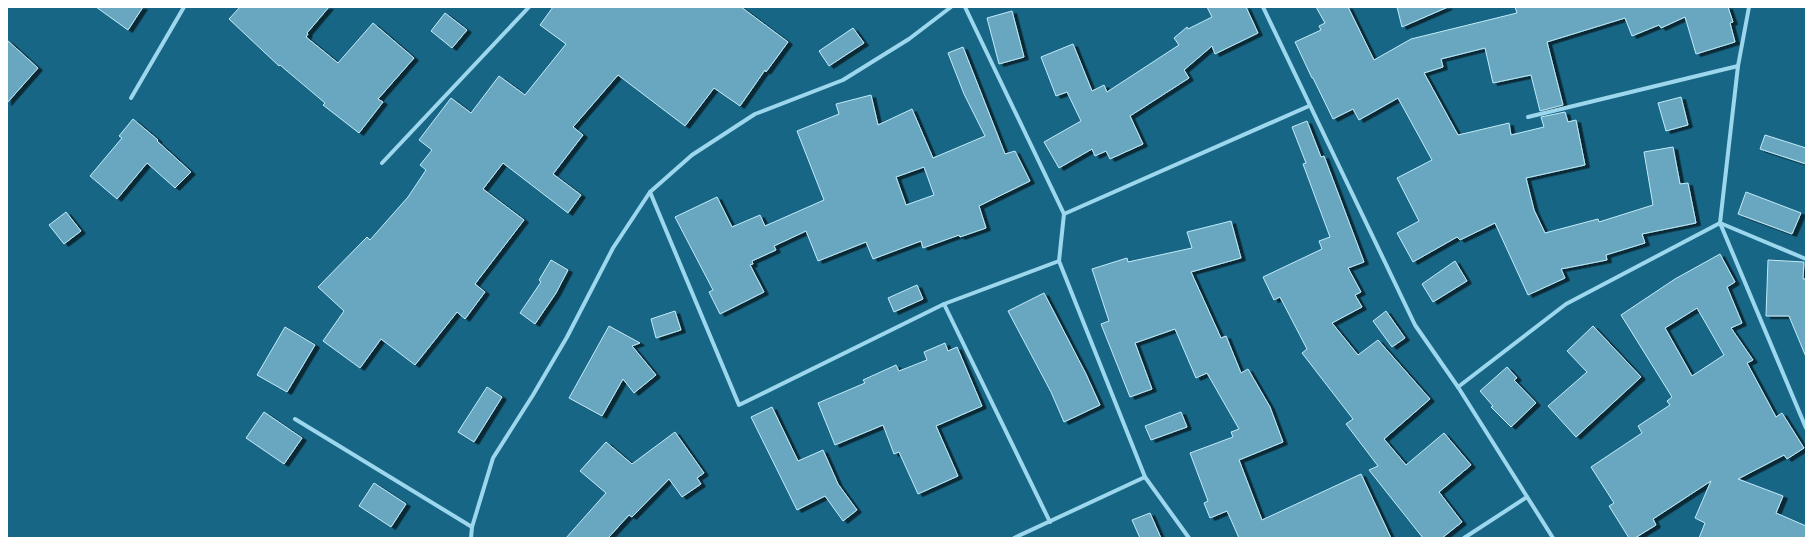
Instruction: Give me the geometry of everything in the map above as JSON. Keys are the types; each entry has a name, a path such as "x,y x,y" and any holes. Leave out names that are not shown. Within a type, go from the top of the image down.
{"street":[{"path":"132,98 184,7"},
{"path":"382,164 529,7"},
{"path":"471,538 472,527 492,458 552,362 614,248 650,192 692,155 755,114 843,80 909,39 951,7"},
{"path":"965,7 1064,214 1059,261 1145,477 1189,538"},
{"path":"1262,7 1415,326 1458,387 1553,538"},
{"path":"1749,7 1738,66 1720,223 1806,428"},
{"path":"1528,117 1738,66"},
{"path":"1064,214 1309,106"},
{"path":"650,192 739,405 944,304 1059,261"},
{"path":"1458,387 1566,304 1720,223 1806,258"},
{"path":"944,304 1050,522"},
{"path":"295,419 472,527"},
{"path":"1014,538 1145,477"},
{"path":"1464,538 1527,497"}],"building":[{"path":"96,7 143,7 128,30"},
{"path":"240,7 329,7 307,33 308,34 306,37 338,63 373,23 414,58 378,99 383,102 359,133 323,105 325,103 280,65 279,66 229,19"},
{"path":"553,7 741,7 788,42 766,72 765,70 740,106 714,88 685,126 618,75 573,127 583,135 553,174 581,195 568,213 503,163 483,189 524,220 475,284 485,292 465,319 457,312 415,365 381,339 360,368 323,341 344,311 318,287 367,237 370,240 408,197 426,170 420,165 432,150 419,140 451,98 471,113 499,76 525,95 566,44 540,25"},
{"path":"1207,7 1246,7 1258,33 1215,54 1212,46 1184,70 1189,78 1130,116 1143,144 1110,159 1106,151 1095,156 1092,149 1059,168 1044,142 1081,121 1067,92 1056,96 1041,57 1073,44 1092,91 1104,85 1107,92 1179,45 1174,38 1187,27 1188,29 1212,17"},
{"path":"1316,7 1348,7 1374,60 1411,39 1517,13 1515,7 1728,7 1733,22 1730,23 1735,42 1696,54 1685,17 1661,28 1659,25 1632,36 1625,18 1547,42 1563,105 1540,111 1531,75 1493,83 1485,48 1441,59 1443,67 1424,73 1458,135 1509,123 1511,135 1544,127 1541,117 1565,112 1568,122 1576,120 1585,165 1526,178 1534,210 1545,233 1598,219 1599,222 1653,205 1644,152 1673,147 1680,184 1688,183 1696,223 1642,234 1645,243 1606,255 1607,260 1561,269 1565,278 1528,295 1495,223 1460,240 1457,237 1413,262 1397,233 1419,221 1397,178 1432,160 1398,98 1359,120 1353,109 1333,119 1295,42 1321,30 1319,26 1325,23"},
{"path":"1397,7 1448,7 1402,27"},
{"path":"1012,11 1024,57 999,64 987,18"},
{"path":"445,13 467,30 452,48 431,31"},
{"path":"853,28 864,43 829,66 819,51"},
{"path":"7,40 38,68 7,103"},
{"path":"963,47 1005,154 1015,151 1030,181 979,206 986,228 960,237 959,235 923,248 921,241 873,259 866,242 818,261 806,231 774,246 776,250 752,261 753,264 750,265 764,292 720,314 709,292 713,290 675,217 717,197 732,227 760,215 765,226 824,200 797,131 839,114 836,104 871,95 878,125 912,109 933,158 985,136 964,94 948,53","holes":["924,167 934,195 906,205 896,177"]},
{"path":"1681,97 1688,125 1666,131 1658,103"},
{"path":"133,119 158,140 157,141 191,172 175,188 147,163 117,199 90,176 122,138 119,136"},
{"path":"1307,121 1321,157 1324,156 1364,262 1348,268 1361,292 1355,295 1362,307 1332,323 1358,355 1378,340 1430,399 1384,439 1406,465 1444,433 1471,465 1439,492 1462,522 1442,538 1423,538 1369,470 1378,466 1346,424 1353,419 1302,353 1307,349 1280,297 1274,300 1263,277 1322,249 1319,241 1330,237 1303,164 1306,163 1292,127"},
{"path":"1765,135 1806,148 1806,164 1760,149"},
{"path":"1746,192 1801,213 1792,234 1738,214"},
{"path":"66,212 81,231 64,244 49,225"},
{"path":"1231,221 1241,258 1191,272 1221,338 1226,336 1241,373 1248,369 1270,407 1283,442 1239,460 1262,520 1361,474 1391,538 1239,538 1227,511 1210,518 1204,503 1208,501 1190,453 1233,437 1231,432 1239,429 1207,373 1196,378 1175,329 1135,343 1152,389 1130,397 1101,324 1109,321 1092,269 1127,258 1128,262 1192,248 1187,232"},
{"path":"1720,254 1735,282 1727,287 1742,323 1731,328 1753,360 1747,363 1776,417 1782,413 1804,448 1787,459 1784,455 1738,479 1783,496 1776,513 1806,526 1806,538 1699,538 1705,523 1695,518 1711,481 1653,519 1656,525 1635,538 1629,538 1609,506 1614,503 1591,467 1642,433 1638,426 1670,405 1667,401 1672,397 1621,315 1675,279","holes":["1697,308 1724,355 1692,376 1665,328"]},
{"path":"551,260 568,270 556,293 535,324 520,313 541,282 539,280"},
{"path":"1768,260 1804,262 1803,279 1806,279 1806,357 1789,316 1766,316"},
{"path":"1455,261 1467,281 1433,302 1422,284"},
{"path":"917,285 923,299 894,312 888,298"},
{"path":"1044,293 1086,374 1100,405 1064,422 1051,392 1008,311"},
{"path":"675,311 681,330 656,338 651,319"},
{"path":"1386,311 1405,338 1392,347 1373,321"},
{"path":"609,326 640,343 632,346 656,375 634,393 623,379 602,416 569,398"},
{"path":"1593,326 1641,377 1576,437 1548,406 1587,372 1567,351"},
{"path":"285,327 315,345 287,392 257,375"},
{"path":"945,343 948,351 957,347 982,406 936,426 958,476 918,494 899,452 894,454 883,425 835,445 818,403 865,383 863,380 896,365 899,371 927,360 924,352"},
{"path":"1507,367 1517,378 1514,380 1536,403 1511,427 1491,407 1493,406 1480,391"},
{"path":"487,387 502,397 474,442 458,432"},
{"path":"772,407 798,461 823,450 838,484 857,510 843,521 825,496 797,510 751,417"},
{"path":"264,412 302,438 284,464 246,438"},
{"path":"1181,412 1187,427 1151,440 1145,426"},
{"path":"675,432 704,473 697,478 701,484 682,497 669,479 632,517 629,515 608,538 566,538 606,493 580,471 606,442 632,464"},
{"path":"374,483 406,504 391,527 359,506"},
{"path":"1150,513 1161,538 1140,538 1132,520"}]}
